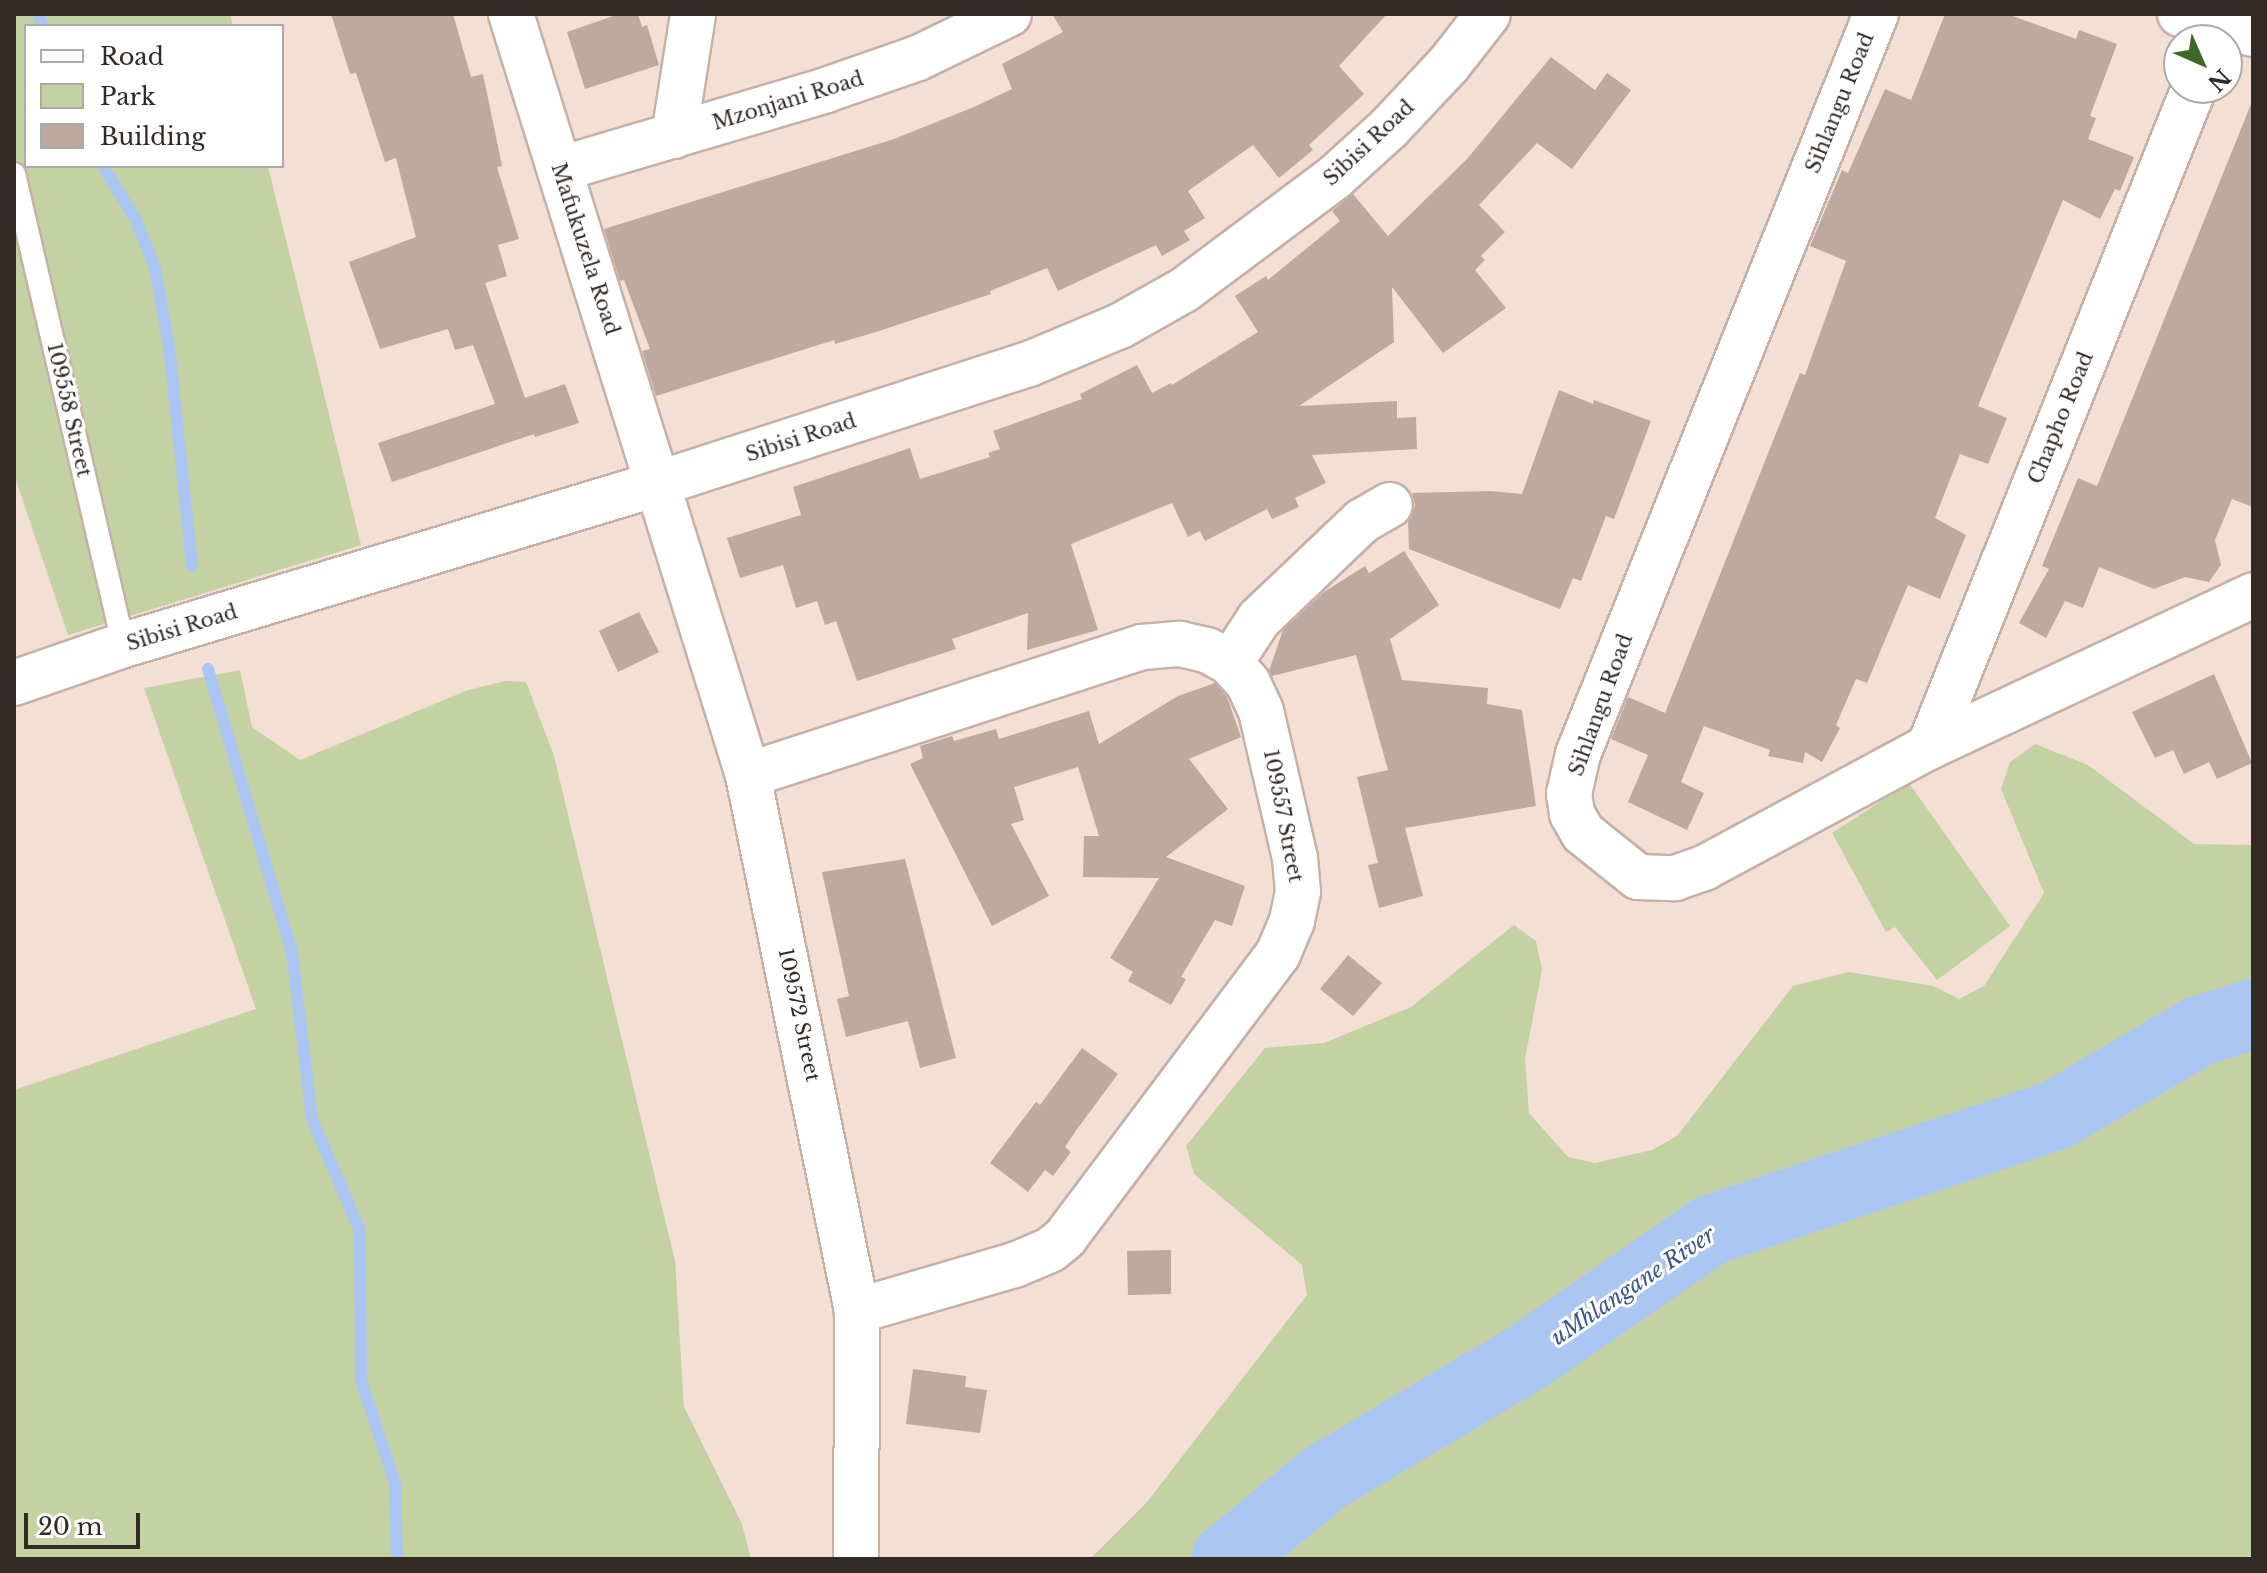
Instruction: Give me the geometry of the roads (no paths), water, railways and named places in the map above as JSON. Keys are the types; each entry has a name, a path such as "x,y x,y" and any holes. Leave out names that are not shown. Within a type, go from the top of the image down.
{"street":[{"name":"Mafukuzela Road","path":"511,14 660,483"},
{"path":"674,136 693,14"},
{"name":"Mzonjani Road","path":"560,169 918,58 1009,14"},
{"name":"Sibisi Road","path":"14,683 124,645 660,483 1029,364 1120,326 1184,290 1335,177 1439,74 1488,14"},
{"name":"Sihlangu Road","path":"1876,14 1578,754 1569,794 1572,814 1592,842 1638,877 1675,878 1704,868 1929,747 2253,595"},
{"name":"Chapho Road","path":"1929,747 2188,104"},
{"name":"109572 Street","path":"660,483 748,775 857,1311 856,1559"},
{"path":"1230,663 1259,619 1362,521 1390,505"},
{"name":"109557 Street","path":"748,775 1143,647 1180,644 1207,650 1230,663 1248,683 1261,711 1295,858 1298,892 1292,921 1278,954 1065,1238 1050,1250 1014,1265 857,1311"}],"lane":[{"name":"109558 Street","path":"14,174 124,645"}],"waterway":[{"path":"38,14 42,24"},
{"path":"104,168 136,220 155,268 169,346 192,566"},
{"path":"208,669 292,952 312,1119 360,1231 361,1380 395,1483 397,1559"},
{"name":"uMhlangane River","path":"1226,1559 1326,1477 1526,1358 1711,1230 2056,1115 2199,1031 2253,1014"}]}
